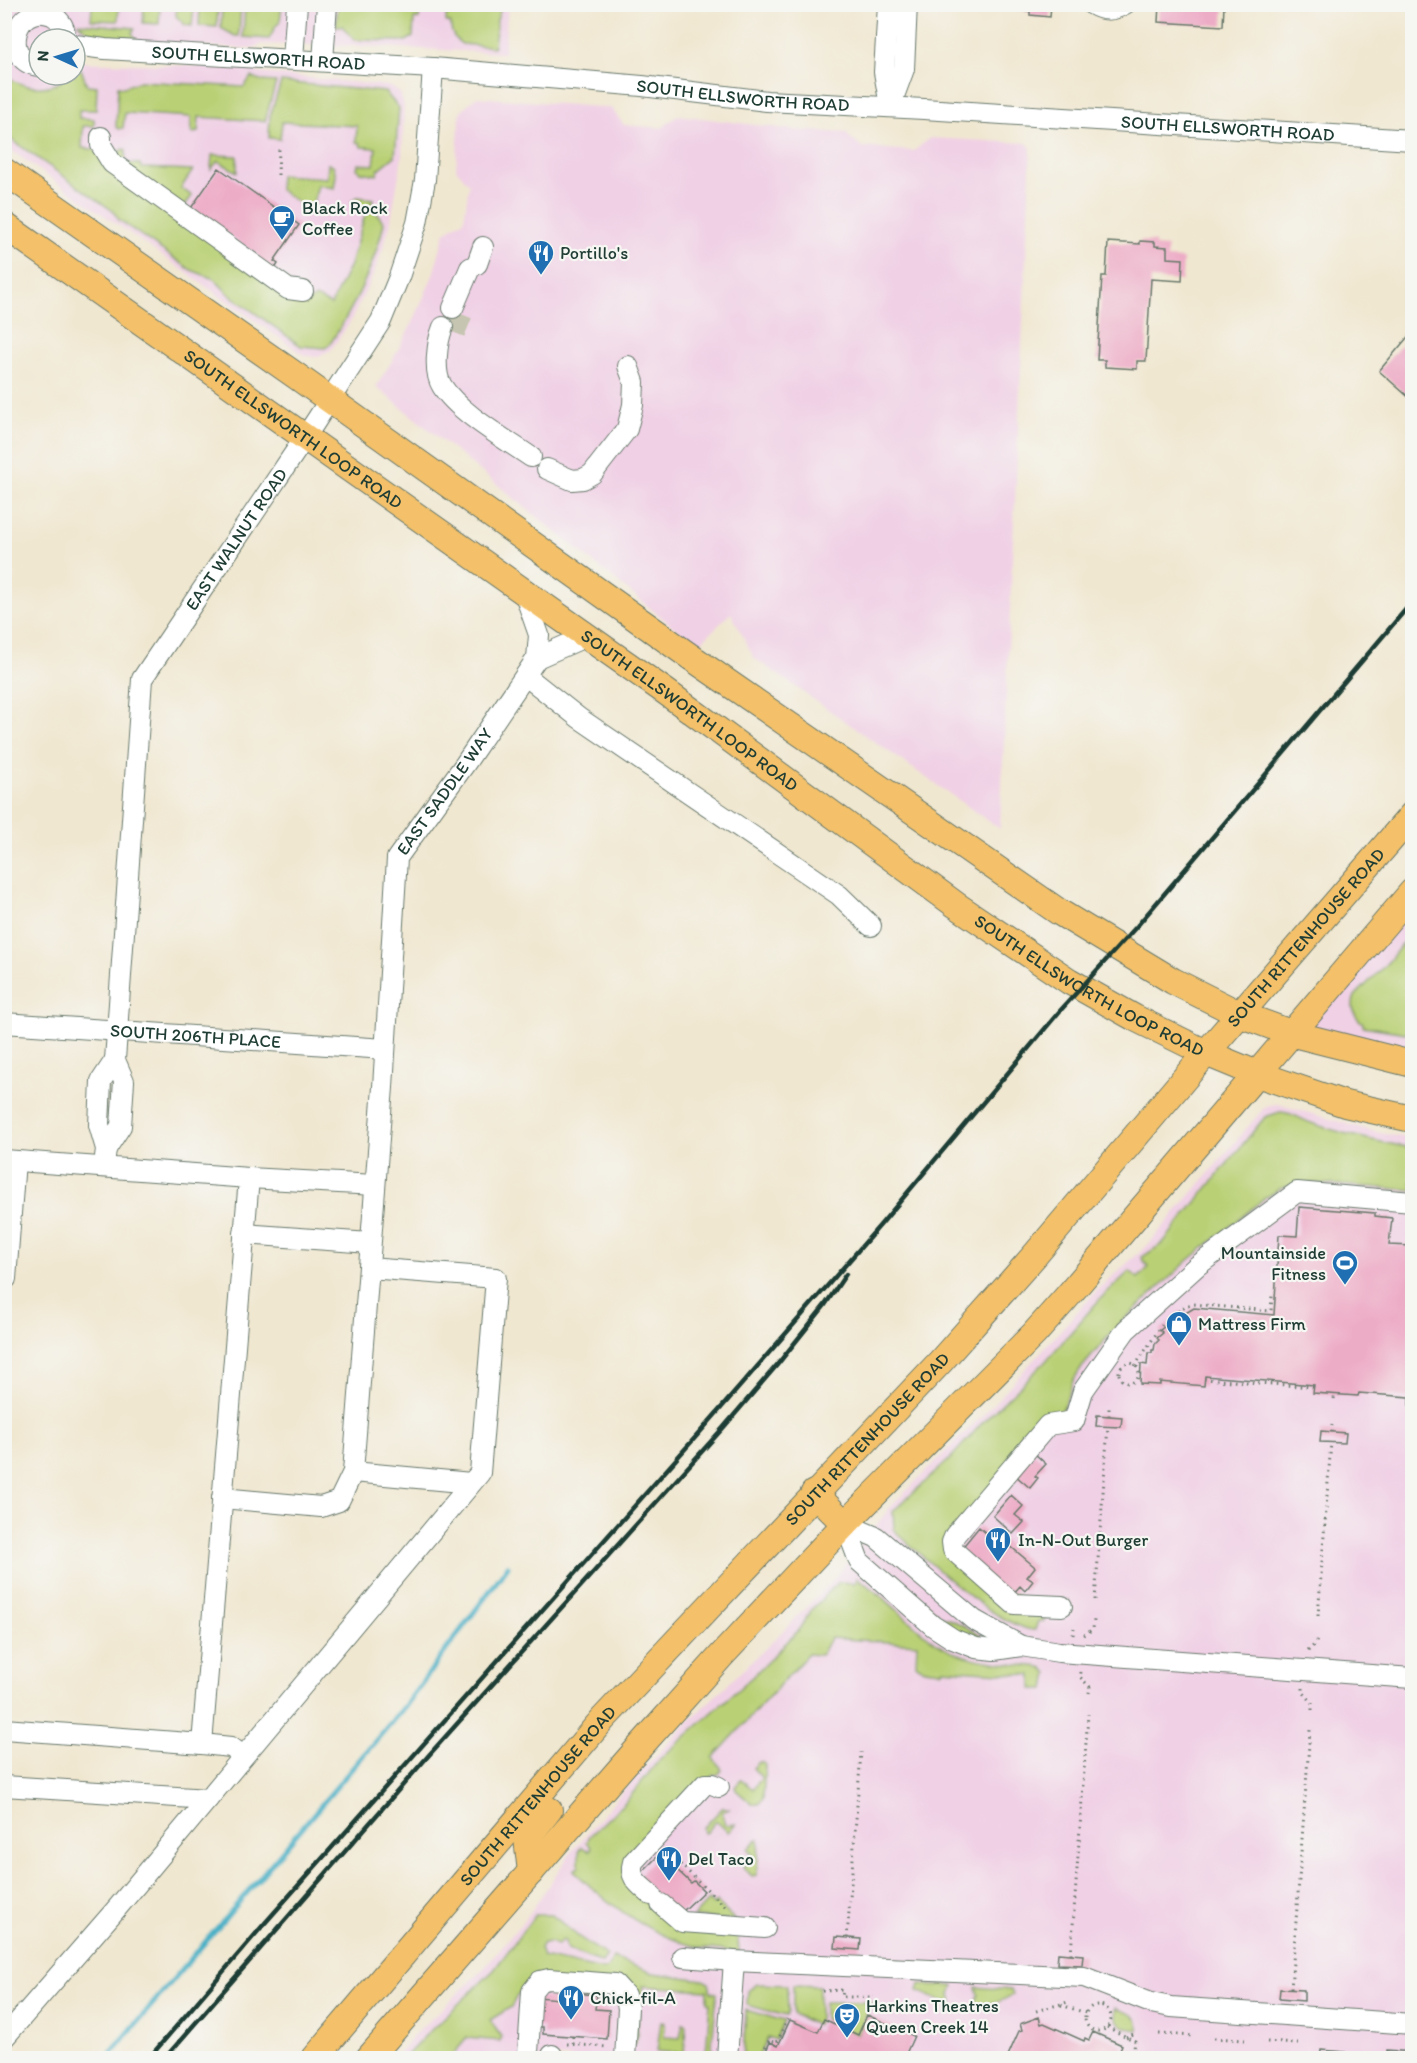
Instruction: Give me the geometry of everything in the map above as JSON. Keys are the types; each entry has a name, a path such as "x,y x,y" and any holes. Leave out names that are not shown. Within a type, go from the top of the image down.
{"main road":[{"path":"4,171 685,653 1059,912 1173,981 1239,1014 1293,1034 1413,1065"},
{"name":"SOUTH ELLSWORTH LOOP ROAD","path":"4,225 587,636 956,905 1069,981 1135,1018 1206,1053 1257,1074 1345,1104 1413,1119"},
{"name":"SOUTH RITTENHOUSE ROAD","path":"315,2058 603,1719 957,1343 1413,815"},
{"path":"369,2058 722,1655 845,1524 1034,1334 1413,892"},
{"path":"814,1493 845,1524"},
{"path":"531,1872 526,1842 528,1834 594,1757 603,1719"},
{"path":"337,2058 341,2054 346,2022"}],"street":[{"path":"293,59 297,4"},
{"path":"323,61 327,4"},
{"path":"888,4 884,72 890,107"},
{"path":"890,107 904,69 907,4"},
{"path":"1091,4 1109,10 1125,4"},
{"path":"27,63 13,50 12,32 15,23 22,16 39,11 57,18 62,27"},
{"name":"SOUTH ELLSWORTH ROAD","path":"87,47 433,68 642,86 766,101 1413,140"},
{"name":"EAST WALNUT ROAD","path":"105,1158 99,1125 101,1081 115,1060 142,680 381,321 417,223 424,180 433,68"},
{"path":"101,136 101,145 112,163 288,289 303,291"},
{"path":"458,311 479,272 480,255"},
{"path":"449,330 447,347 436,353 441,385 462,408 531,457"},
{"path":"547,469 572,480 583,479 592,474 627,429 633,405 634,382 628,366"},
{"path":"524,592 539,635 537,658 587,636"},
{"name":"EAST SADDLE WAY","path":"353,1472 385,1049 396,858 465,764 537,658"},
{"path":"526,676 579,718 839,895 871,926"},
{"name":"SOUTH 206TH PLACE","path":"4,1023 385,1049"},
{"path":"4,1279 6,1279 10,1161 105,1158 249,1178 375,1185"},
{"path":"202,1744 249,1178"},
{"path":"1062,1606 1014,1604 953,1550 952,1542 955,1534 1048,1425 1074,1421 1083,1391 1126,1330 1197,1266 1297,1192 1413,1202"},
{"path":"244,1234 370,1243"},
{"path":"4,2038 118,1907 480,1473 496,1278 369,1268"},
{"path":"222,1498 321,1507 339,1502 353,1472 471,1483"},
{"path":"845,1524 876,1537 974,1620 1021,1646"},
{"path":"845,1524 859,1561 933,1626 976,1648 994,1650 1021,1646 1059,1652 1413,1678"},
{"path":"4,1729 231,1747 243,1756"},
{"path":"719,1787 705,1784 633,1863 631,1872 633,1878 682,1922 765,1928"},
{"path":"4,1786 208,1799"},
{"path":"683,1957 1084,1977 1151,2003 1171,2007 1413,2024"},
{"path":"727,2058 734,1961"},
{"path":"528,2053 532,1991 540,1981 549,1980 615,1984 625,1995 628,2008 626,2053"}],"path":[{"path":"278,175 279,149"},
{"path":"1135,1366 1161,1325 1185,1306 1192,1304 1271,1311 1272,1295"},
{"path":"1129,1364 1135,1366 1139,1374 1136,1380 1131,1383 1120,1378 1119,1372 1122,1366 1129,1364"},
{"path":"1112,1382 1120,1378"},
{"path":"1204,1379 1313,1387"},
{"path":"1109,1416 1110,1408"},
{"path":"1331,1432 1332,1425"},
{"path":"1095,1600 1108,1426"},
{"path":"1318,1616 1331,1442"},
{"path":"1083,1641 1084,1636 1093,1629 1094,1620"},
{"path":"1305,1658 1306,1652 1316,1643 1317,1637"},
{"path":"1081,1669 1080,1677 1090,1687 1089,1693"},
{"path":"1303,1685 1303,1692 1312,1702 1312,1710"},
{"path":"1071,1954 1088,1714"},
{"path":"1291,1989 1310,1730"},
{"path":"847,1938 861,1752"},
{"path":"661,1847 731,1911"},
{"path":"822,1991 843,1990 842,1997 874,1997"},
{"path":"1036,2011 1068,2002"},
{"path":"1059,2004 1086,2013"},
{"path":"1103,2006 1111,2016 1107,2027 1100,2031 1091,2029 1086,2022 1086,2013 1091,2007 1103,2006"},
{"path":"760,2058 769,2040 777,2043 788,2019"},
{"path":"1107,2027 1135,2041 1133,2058"},
{"path":"1126,2037 1136,2032"},
{"path":"1159,2034 1194,2036"},
{"path":"573,2036 573,2044"},
{"path":"1214,2038 1245,2040"},
{"path":"1267,2042 1298,2044"},
{"path":"556,2052 573,2044 626,2053"}],"shaded area":[{"path":"4,5 508,5 504,53 261,44 251,49 87,40 87,27 27,27 27,87 87,87 87,62 250,68 259,73 389,86 400,93 404,105 402,157 390,226 371,280 349,324 331,350 316,357 304,355 5,146"},
{"name":"Portillo's","path":"476,97 611,108 624,125 662,128 678,115 795,130 848,133 848,136 861,147 914,151 930,138 1027,143 1031,148 1000,829 754,658 731,613 697,646 376,387 414,320 433,275 445,232 464,220 469,184 456,169 460,112"},
{"path":"1412,892 1412,1064 1293,1034"},
{"path":"1278,1104 1375,1132 1412,1139 1412,2058 394,2058 418,2031 481,1972 530,1913 572,1851 623,1791 690,1720 834,1579 892,1505 987,1411 1100,1287 1148,1245 1264,1108"}],"green space":[{"path":"92,5 119,5 118,21 91,20"},
{"path":"144,5 160,5 159,24 143,23"},
{"path":"177,5 194,5 192,26 185,25 176,16"},
{"path":"200,5 218,5 217,27 199,26"},
{"path":"222,5 241,5 239,36 221,28"},
{"path":"245,5 282,5 280,22 269,39 243,37"},
{"path":"338,5 420,5 419,19 414,19 413,37 406,41 354,40 342,26 336,26"},
{"path":"447,5 502,5 497,20 494,47 462,44 457,40 452,33 451,23 446,22"},
{"path":"78,23 135,28 132,33 137,40 136,42 104,38 90,33 87,27 82,27"},
{"path":"4,73 27,87 97,86 96,110 79,110 79,118 94,119 94,126 83,126 82,148 94,149 300,303 306,303 316,297 331,305 350,265 367,208 352,204 352,201 357,197 373,199 371,205 384,223 380,239 362,286 330,344 325,348 301,346 230,295 214,279 191,270 119,220 113,211 5,135"},
{"path":"251,77 260,81 276,82 265,121 199,117 198,132 192,133 191,117 125,113 123,128 116,127 118,86 124,87 140,81 244,87"},
{"path":"281,82 385,92 399,108 395,156 378,170 377,175 357,169 358,164 374,165 376,148 361,147 360,143 356,142 357,126 282,122 280,139 269,138 270,116"},
{"path":"126,150 125,163 140,164 142,168 193,170 181,188 192,196 183,208 119,162 118,152"},
{"path":"212,155 237,156 237,172 218,161 211,169"},
{"path":"328,164 333,165 336,175 334,188 318,185 311,212 279,189 280,175 327,178"},
{"path":"1412,931 1412,1034 1363,1026 1354,1011 1355,996 1389,961"},
{"path":"1280,1112 1348,1134 1412,1148 1412,1190 1311,1183 1282,1188 1266,1197 1189,1260 1117,1326 1079,1371 1062,1411 944,1540 1044,1616 1044,1621 1038,1621 1035,1630 1002,1618 944,1575 898,1534 894,1529 893,1511 949,1460 984,1421 1044,1363 1100,1299 1130,1271 1138,1278 1149,1267 1142,1257 1162,1244 1265,1117"},
{"path":"881,1568 941,1616 963,1625 991,1642 952,1632"},
{"path":"857,1578 876,1591 941,1646 968,1657 997,1663 1042,1667 1048,1673 1045,1689 1032,1689 1032,1675 924,1669 916,1664 917,1644 830,1638 821,1655 808,1654 713,1758 722,1769 719,1774 713,1776 628,1862 676,1926 737,1930 739,1952 702,1948 680,1942 647,1927 603,1898 574,1870 579,1867 579,1850 582,1847 589,1851 592,1848 587,1842 590,1836 628,1799 660,1759 752,1677 798,1631 811,1610 839,1582 855,1583"},
{"path":"759,1762 765,1765 763,1799 759,1804 752,1804 735,1787 741,1780 753,1789 762,1778 753,1768"},
{"path":"723,1807 729,1809 722,1812 725,1825 736,1824 728,1832 716,1821 704,1833 703,1828"},
{"path":"759,1839 757,1875 752,1876 743,1867 753,1855 748,1849"},
{"path":"709,1900 713,1905 716,1902 735,1920 693,1917"},
{"path":"535,1915 552,1915 607,1956 602,1963 569,1950 565,1941 562,1940 557,1945 550,1942 543,1943 540,1948 543,1957 603,1970 608,1968 613,1958 653,1973 703,1980 709,1983 711,1992 717,1993 711,2054 709,2056 706,2053 710,2003 707,2002 707,1990 643,1986 636,2043 633,2044 631,1989 527,1987 517,1996 511,2007 490,2020 501,2037 500,2041 467,2038 450,2058 404,2058 494,1970"},
{"path":"756,1984 787,1985 788,2012 786,2016 747,2005 748,1991"},
{"path":"920,1984 954,1986 951,1994 953,2003 938,2000 918,1991"},
{"path":"793,1985 819,1986 819,2019 816,2025 793,2014"},
{"path":"976,1987 1011,1990 1013,1994 995,2002 975,2004 978,1994"},
{"path":"824,2002 872,2002 858,2035 824,2019"},
{"path":"1115,2008 1135,2017 1138,2030 1121,2024 1116,2018"},
{"path":"746,2010 784,2021 775,2040 768,2037 758,2058 743,2058"},
{"path":"661,2021 665,2023 664,2037 680,2038 683,2023 686,2024 684,2054 657,2051"}],"building":[{"path":"994,4 1051,4 1050,17 1030,15 1030,11 994,8"},
{"path":"1159,4 1224,5 1223,26 1158,22"},
{"path":"219,168 299,225 274,261 278,264 273,272 256,259 259,256 191,208"},
{"path":"1140,241 1155,242 1155,246 1167,247 1167,258 1183,259 1182,281 1151,279 1146,361 1137,361 1137,369 1105,367 1105,360 1097,360 1102,276 1106,276 1108,242 1140,244"},
{"path":"1412,332 1412,400 1379,371"},
{"name":"Mountainside Fitness","path":"1299,1207 1375,1213 1375,1216 1392,1218 1389,1245 1412,1246 1412,1405 1409,1405 1409,1397 1359,1393 1358,1396 1313,1393 1314,1385 1205,1376 1204,1386 1160,1382 1160,1385 1140,1384 1141,1364 1147,1365 1148,1353 1152,1353 1159,1340 1157,1338 1163,1333 1160,1330 1169,1323 1171,1325 1174,1323 1171,1319 1181,1311 1184,1314 1194,1308 1274,1315 1279,1235 1297,1236"},
{"path":"1097,1415 1122,1417 1121,1427 1096,1426"},
{"path":"1321,1431 1346,1433 1345,1443 1320,1442"},
{"path":"1034,1453 1046,1464 1035,1476 1038,1478 1030,1488 1015,1475"},
{"path":"1011,1495 1023,1506 1015,1515 1024,1522 1013,1534 993,1516"},
{"path":"979,1527 1001,1542 1003,1540 1035,1567 1027,1577 1033,1581 1025,1591 1020,1586 1012,1595 951,1561"},
{"name":"Del Taco","path":"660,1854 691,1883 694,1881 704,1891 681,1913 656,1909 646,1900 640,1874"},
{"path":"836,1937 861,1939 860,1950 835,1948"},
{"path":"1058,1953 1083,1955 1082,1965 1057,1964"},
{"path":"1280,1989 1304,1990 1304,2001 1279,1999"},
{"name":"Chick-fil-A","path":"559,1992 597,1995 595,2009 609,2010 607,2039 543,2034 543,2027 534,2027 538,1997 559,1999"},
{"name":"Harkins Theatres Queen Creek 14","path":"867,2015 914,2036 904,2058 763,2058 770,2042 778,2046 790,2020 818,2032 824,2019 858,2035"},
{"path":"1039,2017 1041,2024 1044,2023 1084,2041 1085,2038 1089,2040 1093,2032 1122,2045 1119,2052 1123,2054 1121,2058 1007,2058 1019,2031 1022,2030 1020,2024"},
{"path":"1321,2050 1345,2052 1345,2054 1379,2058 1320,2058"},
{"path":"1387,2050 1412,2052 1412,2058 1392,2058 1393,2055 1387,2054"}],"waterway":[{"path":"107,2058 405,1706 508,1566"}],"tunnel":[{"path":"455,333 463,313"}],"railway":[{"path":"149,2058 265,1923 882,1223 1059,1012 1137,926 1412,602"},
{"path":"165,2058 429,1755 723,1428 825,1305 846,1274"}],"place":[{"name":"Black Rock Coffee","path":"282,241"},
{"name":"Portillo's","path":"541,276"},
{"name":"Mountainside Fitness","path":"1345,1286"},
{"name":"Mattress Firm","path":"1179,1347"},
{"name":"In-N-Out Burger","path":"998,1563"},
{"name":"Del Taco","path":"669,1882"},
{"name":"Chick-fil-A","path":"571,2021"},
{"name":"Harkins Theatres Queen Creek 14","path":"847,2039"}]}
